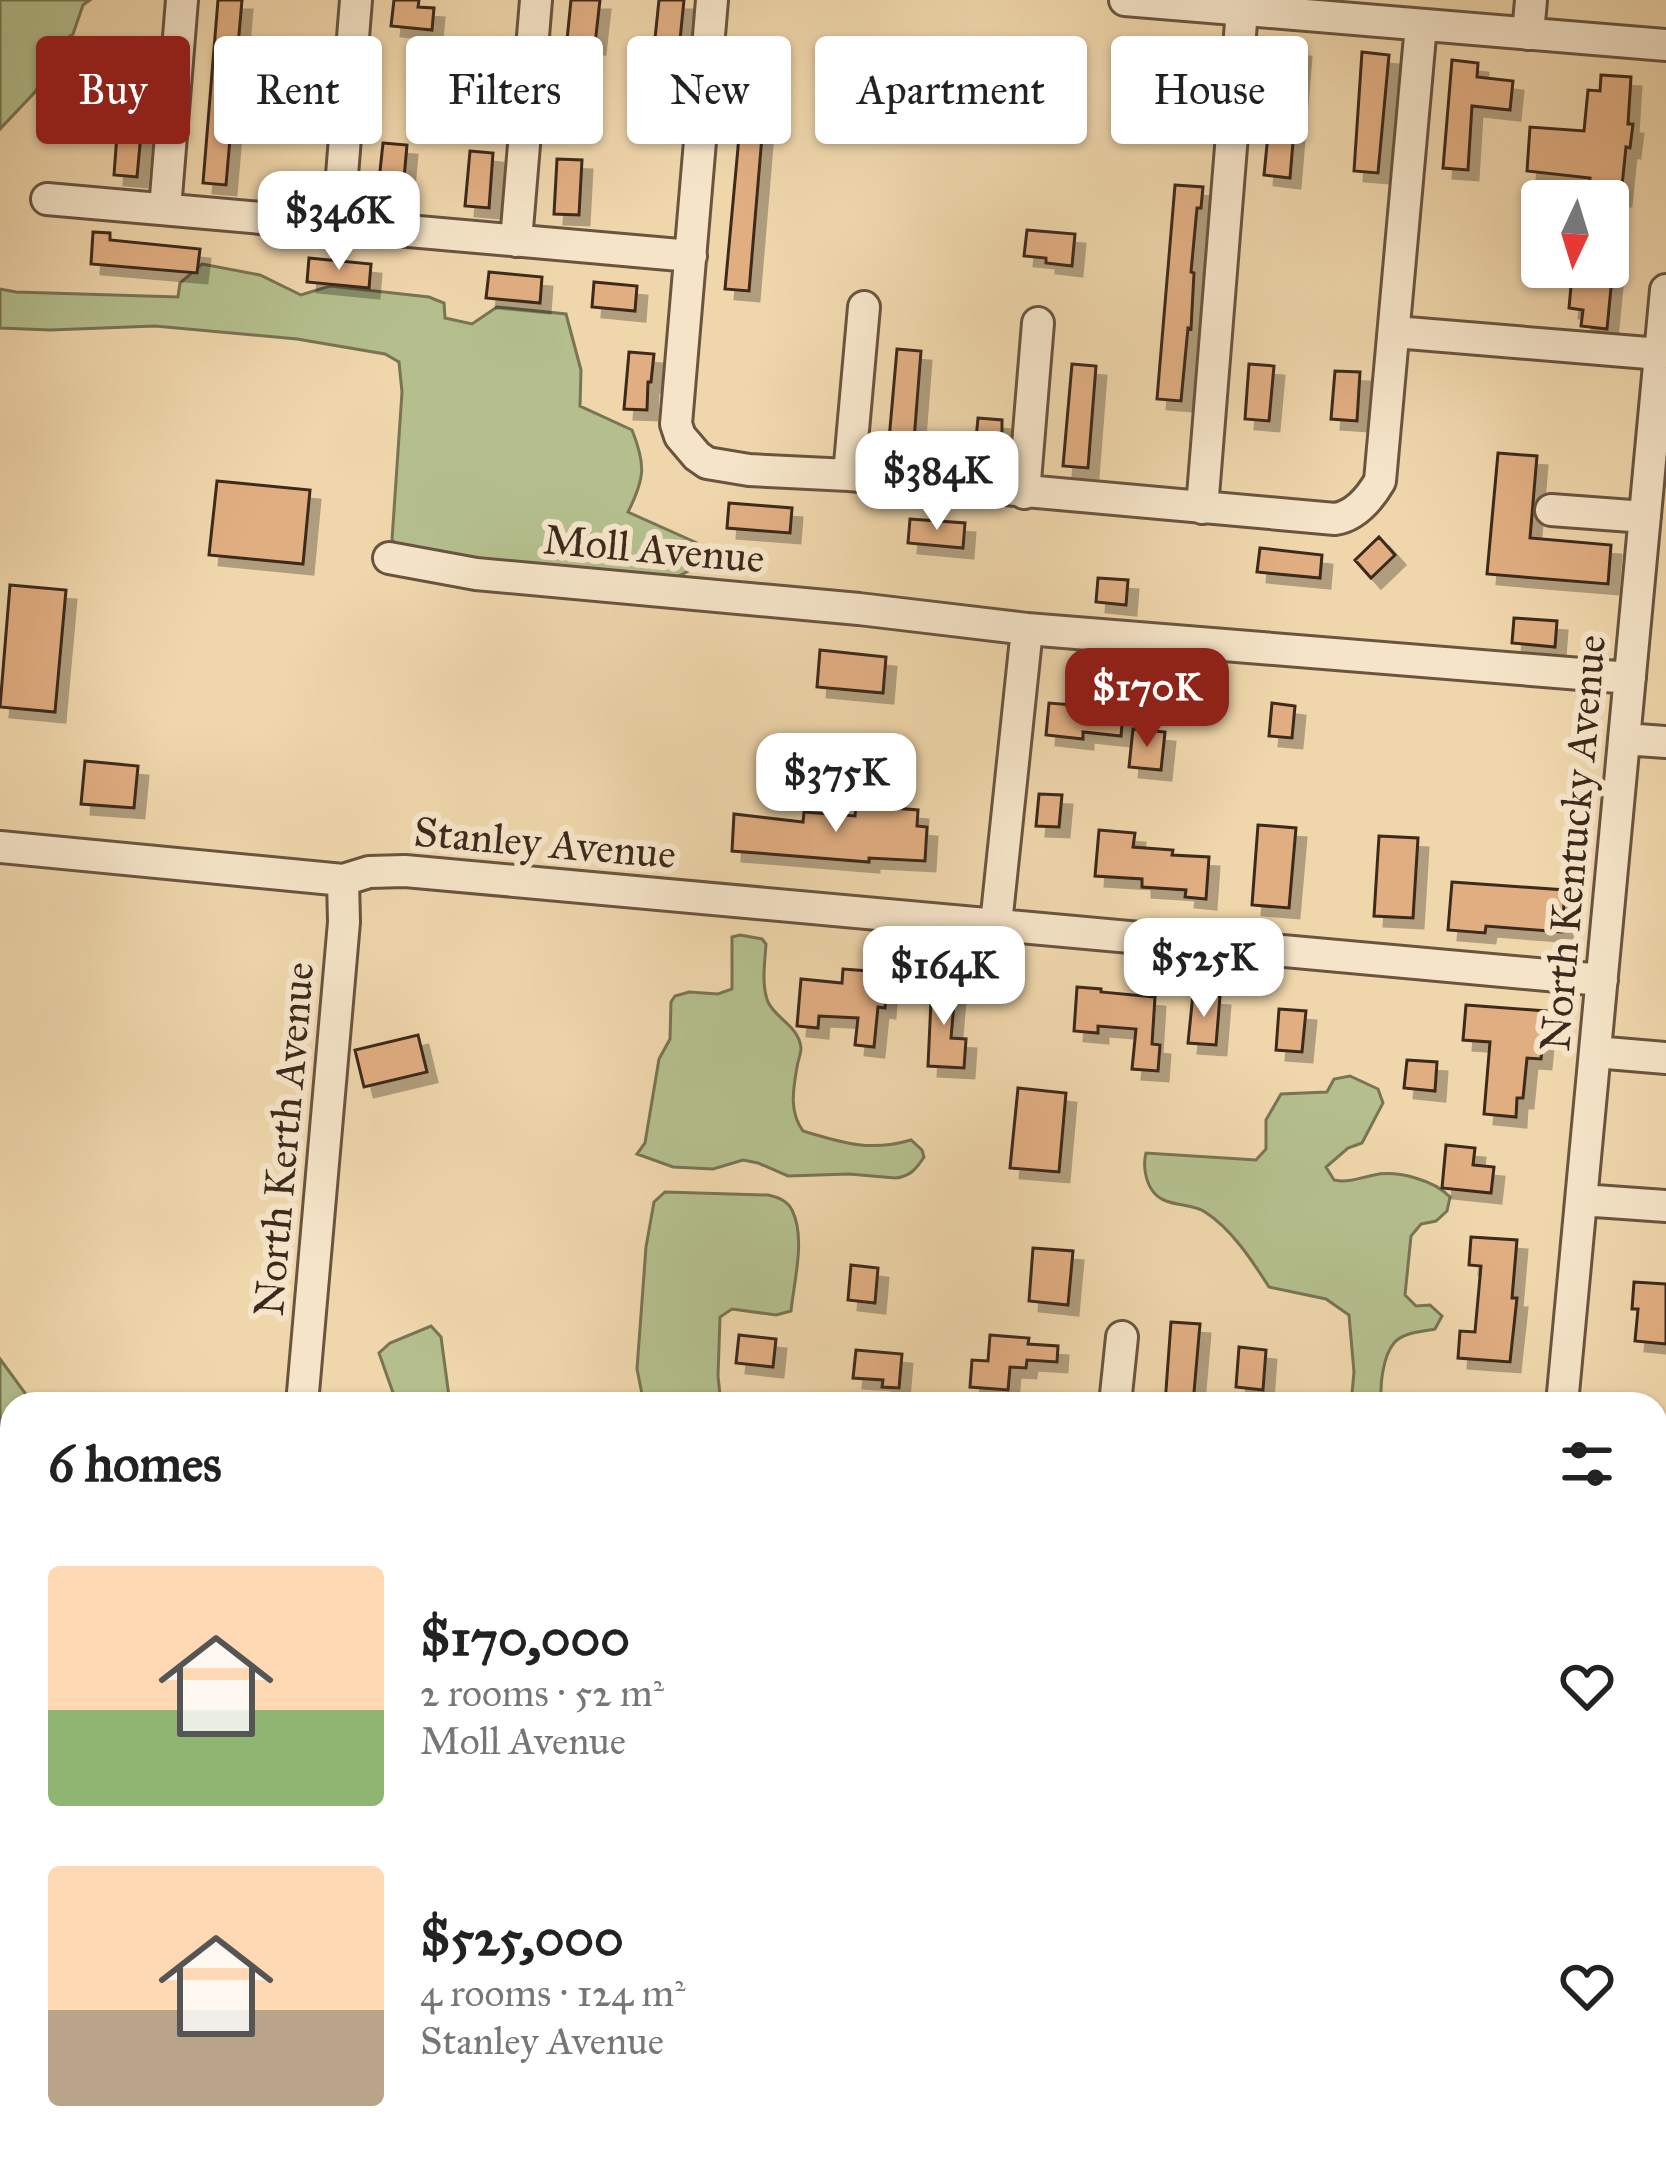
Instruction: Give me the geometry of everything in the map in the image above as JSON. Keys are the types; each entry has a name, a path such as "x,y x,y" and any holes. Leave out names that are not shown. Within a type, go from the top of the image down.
{"street":[{"path":"165,209 182,0"},
{"path":"338,225 356,0"},
{"path":"516,241 536,0"},
{"path":"712,0 676,424 697,456 707,463 749,470 1335,520 1363,504 1380,482 1395,332 1438,18"},
{"path":"1125,0 1438,18 1528,34 1666,45"},
{"path":"1528,34 1531,0"},
{"path":"1202,508 1242,10"},
{"path":"46,200 691,256"},
{"name":"North Kentucky Avenue","path":"1563,1392 1645,517 1660,428 1666,290"},
{"path":"849,476 864,308"},
{"path":"1024,493 1038,323"},
{"path":"1395,332 1660,354"},
{"path":"1551,510 1645,517"},
{"name":"Moll Avenue","path":"389,558 476,574 1027,629 1630,678"},
{"path":"996,924 1027,629"},
{"path":"1624,739 1666,742"},
{"name":"Stanley Avenue","path":"0,847 343,880 370,872 405,871 1602,980"},
{"name":"North Kerth Avenue","path":"303,1392 344,922 343,880"},
{"path":"1595,1052 1666,1058"},
{"path":"1581,1200 1666,1206"},
{"path":"1116,1392 1122,1337"}],"shaded area":[{"path":"0,0 90,0 83,5 70,36 36,36 36,90 0,129"},
{"path":"202,264 260,275 301,295 330,286 429,297 444,303 445,318 472,324 497,307 566,314 581,370 580,406 632,430 637,442 642,471 628,512 697,543 701,557 692,569 664,584 403,550 392,540 402,392 399,362 385,354 297,339 155,326 0,328 0,289 178,297 180,283"},
{"path":"732,937 766,944 768,1002 799,1040 793,1100 803,1131 869,1146 911,1140 924,1157 905,1176 788,1176 743,1160 713,1169 673,1167 637,1154 645,1143 659,1059 670,1039 671,1002 689,992 718,994 732,989"},
{"path":"1350,1076 1378,1089 1383,1103 1362,1143 1348,1148 1326,1167 1334,1180 1404,1175 1425,1181 1450,1197 1447,1211 1436,1221 1421,1224 1411,1236 1405,1295 1416,1306 1430,1305 1442,1316 1435,1329 1394,1343 1381,1392 1352,1392 1349,1315 1326,1299 1269,1287 1215,1219 1157,1196 1145,1167 1146,1153 1256,1160 1266,1149 1266,1120 1281,1094 1327,1092 1334,1079"},
{"path":"665,1192 768,1195 787,1204 796,1221 798,1260 791,1311 776,1315 732,1309 720,1317 720,1392 642,1392 637,1369 654,1202"},
{"path":"431,1326 441,1337 448,1392 393,1392 379,1353 390,1343"},
{"path":"0,1359 24,1392 0,1392"}],"building":[{"path":"218,0 242,0 239,36 215,36"},
{"path":"394,0 419,0 418,7 434,8 432,30 391,26"},
{"path":"571,0 600,0 596,36 567,36"},
{"path":"659,0 684,0 680,36 655,36"},
{"path":"214,49 214,144 230,144 226,185 203,183"},
{"path":"1362,52 1389,55 1378,173 1354,171"},
{"path":"1452,60 1478,63 1477,77 1513,81 1510,110 1472,106 1468,170 1443,168"},
{"path":"1601,75 1631,77 1628,124 1633,124 1623,180 1527,171 1530,127 1584,131 1588,90 1600,91"},
{"path":"383,143 407,145 402,201 377,199"},
{"path":"116,144 140,144 137,177 114,175"},
{"path":"738,144 761,144 749,291 725,289"},
{"path":"1267,144 1293,144 1290,178 1264,175"},
{"path":"470,151 493,153 489,208 465,206"},
{"path":"557,159 582,160 579,215 554,214"},
{"path":"1175,185 1203,187 1201,208 1197,208 1191,329 1181,401 1157,399"},
{"path":"1027,230 1075,234 1072,266 1024,256"},
{"path":"93,232 110,233 110,240 200,249 197,273 91,264"},
{"path":"309,258 371,264 369,288 307,282"},
{"path":"489,272 542,277 540,303 486,298"},
{"path":"594,282 637,286 635,311 592,307"},
{"path":"1571,288 1611,288 1607,329 1581,326 1583,310 1569,308"},
{"path":"897,349 921,351 913,453 888,451"},
{"path":"629,352 654,354 647,410 624,409"},
{"path":"1072,364 1096,366 1088,468 1063,466"},
{"path":"1249,364 1274,366 1269,421 1245,419"},
{"path":"1335,371 1360,372 1357,421 1331,419"},
{"path":"978,418 1002,420 1002,462 974,459"},
{"path":"1498,453 1537,456 1530,538 1611,545 1608,584 1487,574"},
{"path":"217,481 310,490 303,564 209,555"},
{"path":"729,503 792,508 790,533 727,528"},
{"path":"910,519 965,523 963,548 908,543"},
{"path":"1379,537 1395,555 1371,578 1355,560"},
{"path":"1260,548 1322,555 1320,578 1257,572"},
{"path":"1098,578 1128,580 1126,605 1096,602"},
{"path":"10,585 66,590 55,712 0,707"},
{"path":"1514,618 1557,621 1555,647 1512,643"},
{"path":"820,650 886,657 883,693 817,687"},
{"path":"1090,656 1128,659 1121,736 1046,735 1049,703 1085,706"},
{"path":"1272,703 1295,706 1292,738 1269,736"},
{"path":"1133,729 1165,732 1161,770 1129,767"},
{"path":"85,761 138,766 134,808 81,804"},
{"path":"1039,794 1062,795 1059,827 1036,826"},
{"path":"856,805 918,810 917,826 927,827 925,861 869,858 869,862 732,851 734,814 803,822 804,812 855,816"},
{"path":"1258,825 1296,828 1289,908 1252,905"},
{"path":"1099,830 1135,833 1133,847 1209,857 1206,899 1185,897 1186,890 1142,887 1142,879 1095,876"},
{"path":"1379,836 1418,838 1413,918 1374,916"},
{"path":"1452,882 1565,890 1562,932 1486,926 1485,933 1448,930"},
{"path":"843,969 868,971 868,979 887,981 885,1008 878,1007 874,1047 855,1045 858,1018 819,1016 818,1028 797,1026 801,979 842,983"},
{"path":"932,979 956,981 951,1038 966,1039 964,1068 928,1066"},
{"path":"1077,987 1155,997 1152,1044 1160,1045 1158,1071 1132,1069 1136,1029 1098,1026 1098,1033 1074,1031"},
{"path":"1193,994 1220,996 1216,1045 1188,1043"},
{"path":"1466,1005 1546,1011 1541,1059 1527,1058 1516,1117 1484,1114 1490,1042 1463,1040"},
{"path":"1279,1009 1306,1011 1302,1052 1276,1050"},
{"path":"418,1035 427,1072 364,1087 355,1050"},
{"path":"1407,1060 1437,1062 1435,1091 1404,1088"},
{"path":"1018,1088 1066,1093 1059,1172 1010,1168"},
{"path":"1446,1145 1475,1148 1473,1165 1494,1167 1491,1193 1442,1188"},
{"path":"1471,1237 1517,1240 1510,1362 1458,1358 1460,1331 1475,1332 1481,1266 1469,1265"},
{"path":"1033,1248 1073,1251 1068,1305 1029,1301"},
{"path":"851,1265 878,1268 875,1303 848,1300"},
{"path":"1634,1282 1666,1284 1666,1344 1635,1341"},
{"path":"1171,1322 1200,1324 1194,1392 1166,1392"},
{"path":"739,1335 776,1339 773,1367 736,1363"},
{"path":"990,1335 1058,1346 1057,1362 1027,1360 1026,1368 1010,1367 1008,1390 970,1387 972,1360 988,1361"},
{"path":"1239,1347 1266,1350 1263,1390 1236,1387"},
{"path":"856,1350 902,1354 899,1388 882,1387 883,1380 853,1378"}]}
